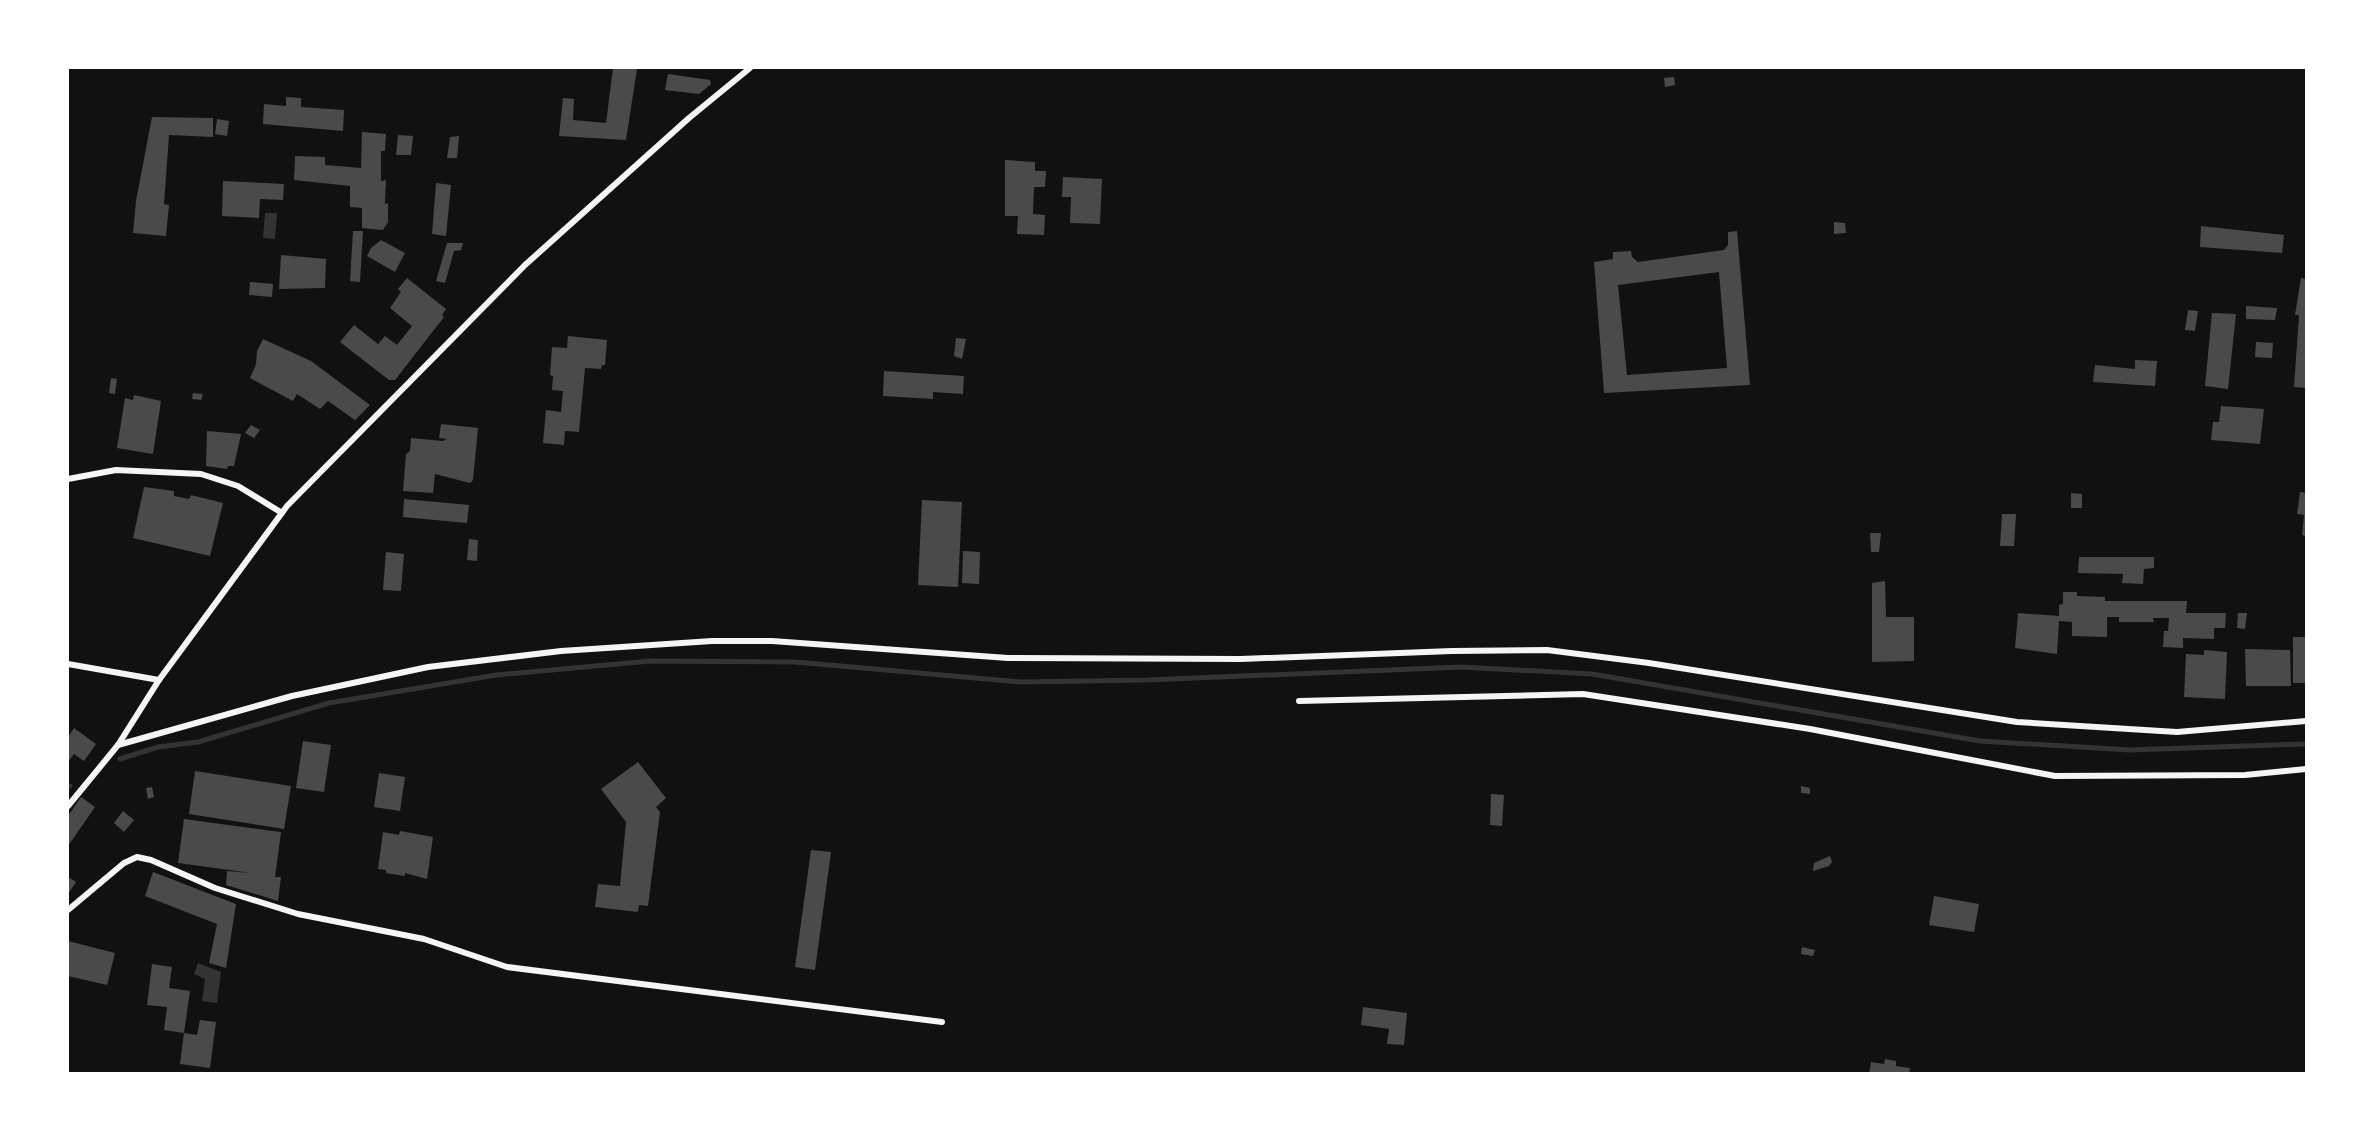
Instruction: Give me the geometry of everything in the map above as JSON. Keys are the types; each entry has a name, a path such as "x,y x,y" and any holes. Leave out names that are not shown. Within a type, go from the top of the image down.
{"street":[{"path":"68,806 118,745 159,681 282,513 525,265 689,118 750,68"},
{"path":"68,479 116,470 201,474 238,486 282,513"},
{"path":"118,745 292,696 428,667 561,651 712,641 772,641 1008,658 1240,659 1547,650 1639,661 2017,722 2177,732 2307,721"},
{"path":"68,664 159,681"},
{"path":"1299,701 1583,694 1810,729 2055,776 2245,775 2307,769"},
{"path":"68,910 124,863 138,857 215,888 298,914 424,939 507,967 942,1022"}],"shaded area":[{"path":"265,213 277,213 275,239 263,238"},
{"path":"198,963 221,972 217,1003 202,1001 205,979 194,974"}],"building":[{"path":"613,68 637,69 626,140 559,136 563,98 574,99 573,120 606,123"},
{"path":"668,74 710,80 711,84 699,94 665,90"},
{"path":"1674,77 1675,85 1665,87 1664,78"},
{"path":"286,97 301,98 301,107 344,110 343,131 263,124 264,104 286,106"},
{"path":"152,117 213,118 213,137 169,135 164,204 169,205 166,236 133,233 136,201"},
{"path":"217,119 229,121 227,136 215,134"},
{"path":"362,132 386,134 385,151 381,151 381,181 386,180 385,204 388,203 388,222 383,230 362,228 362,208 350,207 350,186 294,180 295,156 325,157 325,165 361,168"},
{"path":"398,135 413,136 411,155 396,155"},
{"path":"459,136 457,158 447,158 450,137"},
{"path":"1005,160 1035,162 1035,171 1046,171 1045,187 1034,187 1033,214 1045,215 1044,235 1017,234 1018,216 1005,216"},
{"path":"1063,177 1102,179 1100,224 1070,223 1071,197 1062,197"},
{"path":"223,181 284,184 283,200 260,199 259,218 222,216"},
{"path":"436,183 451,185 446,236 432,234"},
{"path":"1834,222 1845,223 1846,233 1834,234"},
{"path":"2201,226 2284,235 2282,253 2200,247"},
{"path":"353,231 363,231 360,282 350,281"},
{"path":"1737,231 1750,385 1604,393 1594,262 1613,259 1613,252 1631,251 1632,257 1638,262 1724,250 1728,245 1728,232","holes":["1719,272 1727,368 1627,375 1618,285"]},
{"path":"381,240 405,253 395,272 367,256 371,248"},
{"path":"447,243 463,243 461,250 454,251 445,283 436,281"},
{"path":"281,255 326,259 325,288 279,289"},
{"path":"407,278 446,309 442,315 444,317 395,380 389,380 340,342 354,325 378,344 385,336 397,345 412,326 390,308 401,292 398,289"},
{"path":"2301,278 2306,279 2306,388 2294,387 2299,315 2295,315"},
{"path":"250,282 273,284 272,297 249,295"},
{"path":"2246,306 2277,308 2275,320 2246,319"},
{"path":"2188,310 2198,311 2195,331 2185,330"},
{"path":"2212,313 2236,314 2228,389 2205,386"},
{"path":"568,336 607,340 605,365 602,365 601,369 585,368 579,432 565,431 564,445 543,443 546,410 561,412 563,391 552,390 553,376 550,375 552,347 567,348"},
{"path":"956,338 966,339 962,359 954,356"},
{"path":"263,339 311,361 370,405 355,420 328,401 320,409 297,394 293,401 250,378 256,364 257,351"},
{"path":"2256,342 2273,343 2272,358 2255,357"},
{"path":"2135,360 2157,361 2155,386 2093,382 2095,365 2135,369"},
{"path":"884,371 964,376 963,394 933,392 933,399 883,396"},
{"path":"111,378 117,379 115,394 109,393"},
{"path":"193,393 203,394 201,400 192,399"},
{"path":"134,395 161,401 153,454 117,448 125,398 133,400"},
{"path":"2221,406 2264,409 2260,444 2211,440 2213,422 2219,422"},
{"path":"441,424 478,428 473,480 470,483 435,474 433,493 403,491 406,454 410,451 411,438 443,441 447,439 439,438"},
{"path":"251,425 260,430 254,438 245,433"},
{"path":"207,431 241,434 234,466 228,466 227,469 206,466"},
{"path":"144,487 174,491 174,496 189,499 191,495 223,503 210,556 133,538"},
{"path":"2300,492 2306,493 2306,536 2302,535 2304,515 2297,514"},
{"path":"2071,493 2082,494 2082,508 2071,508"},
{"path":"404,499 469,505 467,523 403,517"},
{"path":"922,500 962,502 958,587 918,585"},
{"path":"2002,514 2016,514 2014,546 2000,546"},
{"path":"1870,533 1881,533 1879,552 1871,552"},
{"path":"469,539 478,540 477,561 467,560"},
{"path":"963,551 980,552 979,584 962,583"},
{"path":"386,552 404,554 401,591 383,590"},
{"path":"2079,557 2154,557 2154,568 2144,569 2143,584 2122,583 2123,574 2078,573"},
{"path":"1885,581 1886,617 1914,617 1914,661 1872,662 1872,583"},
{"path":"2063,592 2077,592 2077,596 2105,597 2105,601 2187,601 2186,613 2226,613 2225,628 2214,628 2214,639 2183,638 2183,648 2163,647 2164,631 2168,631 2169,618 2153,618 2154,622 2119,622 2119,617 2107,617 2107,637 2072,636 2072,622 2059,621 2057,654 2015,648 2018,613 2059,616 2059,605 2063,604"},
{"path":"2238,613 2247,613 2245,629 2237,628"},
{"path":"2293,637 2306,637 2306,683 2293,683"},
{"path":"2245,649 2290,650 2291,686 2246,686"},
{"path":"2204,650 2227,652 2225,699 2184,697 2186,654 2204,655"},
{"path":"74,728 96,744 84,761 74,754 68,762 68,737"},
{"path":"303,741 331,745 324,792 296,788"},
{"path":"638,762 666,798 656,807 660,812 648,906 639,905 638,912 595,907 598,884 620,886 626,822 601,789"},
{"path":"195,771 291,786 284,829 189,814"},
{"path":"379,773 405,777 400,811 374,807"},
{"path":"1801,786 1810,788 1810,794 1801,793"},
{"path":"152,787 154,797 148,799 146,788"},
{"path":"1491,794 1504,795 1502,826 1490,825"},
{"path":"81,797 95,807 68,846 68,816"},
{"path":"123,811 134,820 124,832 114,823"},
{"path":"184,819 281,832 275,877 281,877 278,901 226,885 227,871 252,873 178,863"},
{"path":"400,831 433,837 427,879 405,873 405,876 386,873 386,870 378,869 383,832 399,835"},
{"path":"811,850 831,852 815,970 795,967"},
{"path":"1830,856 1832,862 1829,866 1813,871 1814,863"},
{"path":"153,872 236,904 226,968 209,963 217,924 145,896"},
{"path":"68,877 76,882 68,894"},
{"path":"1934,896 1979,904 1974,932 1929,925"},
{"path":"68,941 115,953 107,985 68,976"},
{"path":"1802,947 1815,950 1813,956 1801,954"},
{"path":"152,964 172,967 169,988 190,991 184,1033 164,1030 167,1007 147,1005"},
{"path":"1363,1007 1407,1013 1404,1045 1387,1044 1389,1029 1361,1025"},
{"path":"200,1020 216,1022 210,1068 180,1064 184,1033 197,1035"},
{"path":"1885,1059 1896,1061 1896,1066 1910,1068 1909,1074 1869,1074 1871,1062 1884,1064"}],"waterway":[{"path":"120,759 158,747 198,742 329,703 496,675 650,661 795,662 1021,682 1147,680 1461,667 1592,674 1980,741 2130,750 2306,744"}]}
